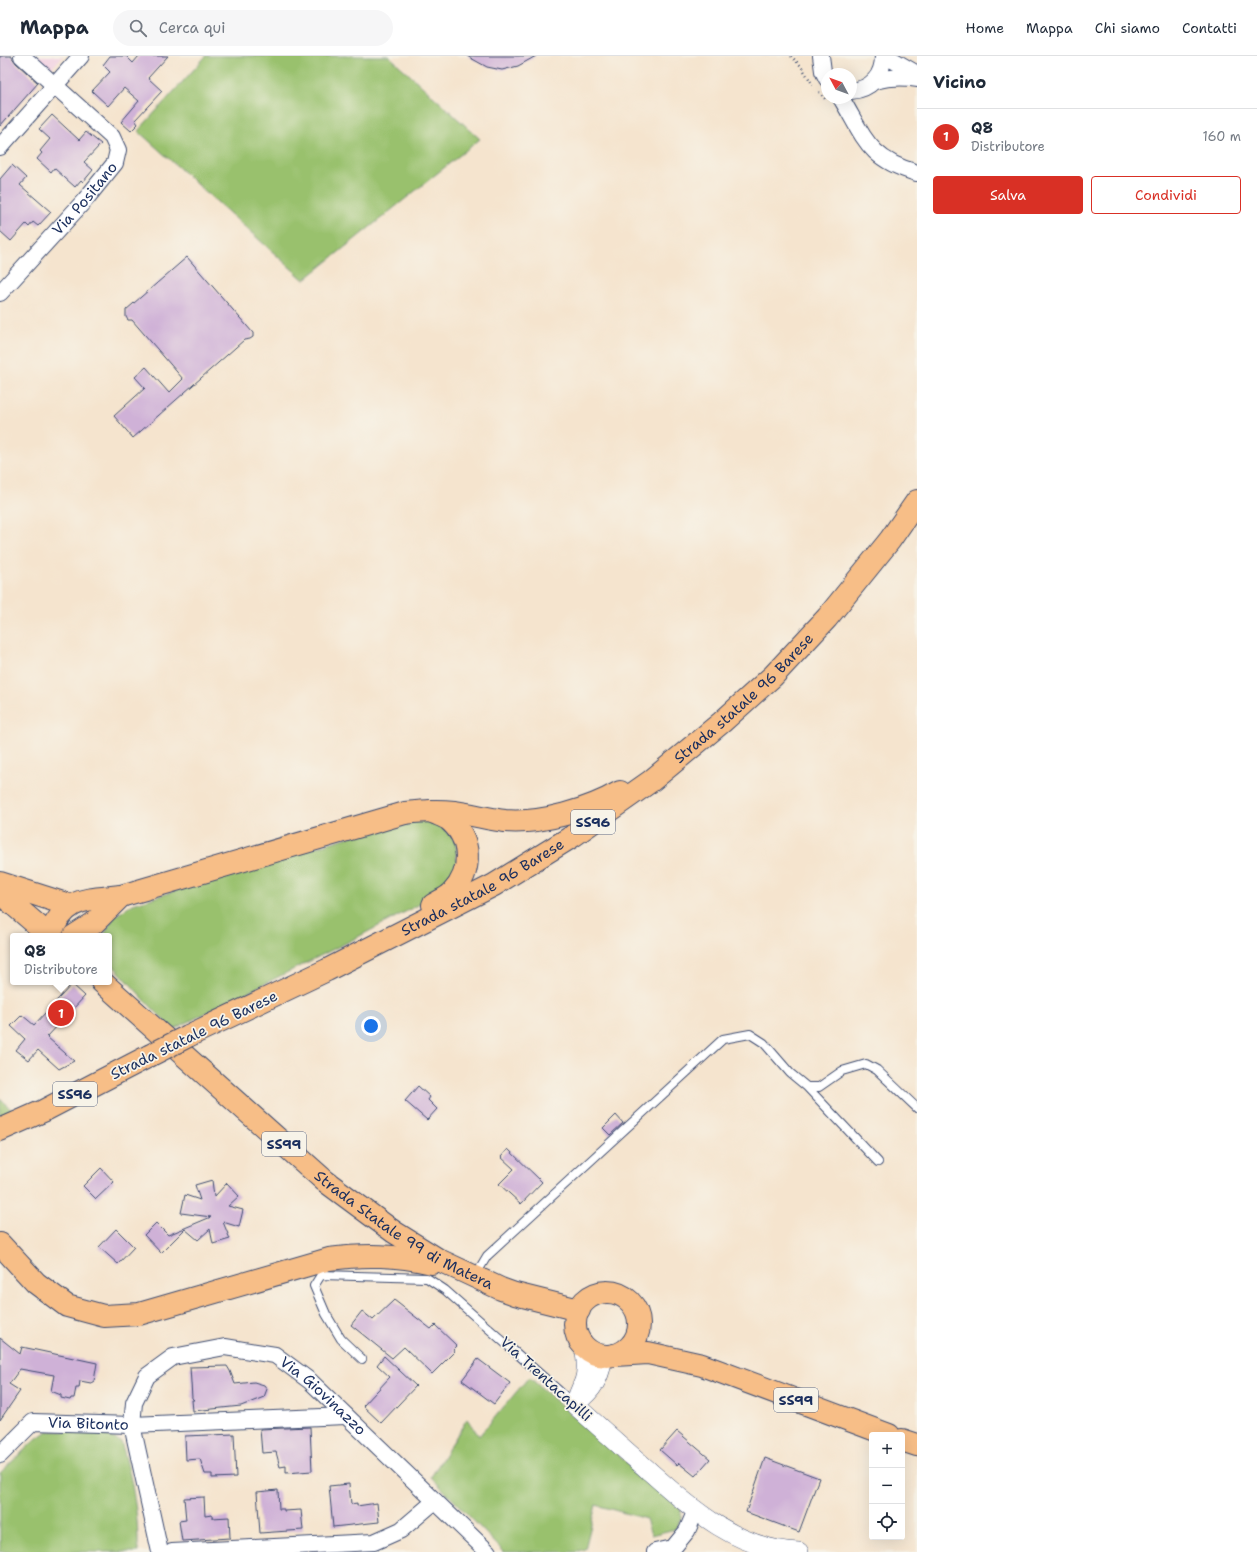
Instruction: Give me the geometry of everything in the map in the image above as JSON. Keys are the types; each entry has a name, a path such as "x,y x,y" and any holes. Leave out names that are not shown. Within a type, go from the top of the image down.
{"main road":[{"name":"Strada statale 96 Barese","path":"0,1130 43,1111 188,1036 327,970 494,885 573,836 651,781 722,722 773,676 827,618 890,540 917,501"},
{"path":"0,883 69,905 88,900 121,896 405,813 428,810 455,812 506,821 532,821 563,816 618,793 722,722"},
{"path":"327,970 451,894 464,877 468,857 464,836 448,819 428,810"},
{"path":"0,893 46,933"},
{"path":"84,933 94,930 121,896"},
{"path":"50,933 56,920 69,905"},
{"path":"112,982 126,1003"},
{"name":"Strada Statale 99 di Matera","path":"105,985 325,1182 394,1232 455,1268 515,1294 580,1328"},
{"path":"0,1244 36,1283 68,1306 104,1316 140,1314 329,1259 361,1255 403,1256 455,1268"},
{"path":"602,1292 613,1292 623,1296 631,1302 637,1311 639,1331 630,1346 609,1355 590,1350 580,1328 584,1302 602,1292"},
{"name":"SS99","path":"639,1331 702,1366"},
{"name":"SS99","path":"609,1355 648,1353 702,1366 881,1432"},
{"path":"905,1441 917,1446"}],"street":[{"name":"Via Positano","path":"0,293 74,212 115,163 118,150 112,137 22,56"},
{"path":"1,144 81,56"},
{"path":"874,82 880,74 885,56 900,66 917,74"},
{"path":"818,58 822,68"},
{"path":"857,89 888,77 903,76 917,79"},
{"path":"857,102 862,134"},
{"path":"844,104 862,134 877,155 887,162 917,173"},
{"path":"575,1405 578,1392 584,1381 587,1366 580,1328"},
{"name":"Via Giovinazzo","path":"132,1425 134,1403 147,1376 173,1357 224,1347 275,1355 310,1381 488,1552"},
{"path":"575,1405 596,1382 609,1355"},
{"name":"Via Trentacapilli","path":"575,1405 712,1523 744,1540 780,1551 799,1552"},
{"path":"132,1425 346,1416"},
{"name":"Via Bitonto","path":"0,1455 33,1422 132,1425 160,1552"},
{"path":"172,1552 374,1542 401,1530 435,1501"},
{"path":"656,1552 673,1548 687,1531 696,1510"}],"lane":[{"path":"474,1277 488,1256 724,1039 750,1034 764,1043 790,1073 807,1087 878,1162"},
{"path":"807,1087 819,1087 842,1071 866,1064 877,1070 917,1108"},
{"name":"Via Trentacapilli","path":"362,1359 341,1339 326,1314 314,1286 321,1275 427,1278 445,1290 575,1405"}],"shaded area":[{"path":"37,56 63,56 51,69"}],"green space":[{"path":"206,56 389,56 480,139 304,280 138,131"},
{"path":"416,816 434,818 456,842 457,874 441,893 356,938 174,1029 149,1005 112,964 112,933 105,933 114,917 133,904"},
{"path":"0,1099 13,1111 0,1117"},
{"path":"529,1377 681,1510 681,1518 675,1529 651,1535 646,1519 596,1505 585,1549 575,1552 504,1552 431,1477 467,1419 479,1436"},
{"path":"47,1431 102,1433 121,1442 134,1496 138,1552 0,1552 0,1473 36,1439"}],"building":[{"path":"0,56 11,56 16,63 38,83 0,126"},
{"path":"110,56 126,56 133,63 139,56 168,56 148,78 162,91 135,120 138,124 131,131 121,122 139,101 124,88 108,106 92,91 110,72 103,65"},
{"path":"467,56 536,56 518,66 502,70 487,67"},
{"path":"52,115 79,140 86,132 101,144 84,162 93,170 83,182 81,180 75,187 54,168 51,172 37,159 42,153 40,151 50,139 39,129"},
{"path":"12,165 26,178 20,185 51,212 38,226 33,222 29,227 26,224 11,241 0,231 0,179"},
{"path":"187,257 253,333 253,337 244,340 133,438 114,416 145,388 135,377 146,367 169,393 183,379 132,320 128,320 126,317 126,310"},
{"path":"71,985 73,985 85,996 47,1037 74,1061 59,1069 38,1050 29,1060 16,1050 25,1039 11,1026 22,1015 34,1025"},
{"path":"418,1086 430,1097 428,1100 437,1109 427,1120 405,1101"},
{"path":"616,1115 623,1123 610,1135 603,1128"},
{"path":"508,1149 542,1182 521,1204 499,1184 514,1169 501,1157"},
{"path":"101,1168 114,1182 96,1199 83,1186"},
{"path":"212,1180 214,1197 227,1183 239,1196 228,1206 243,1210 239,1227 223,1222 230,1239 213,1244 210,1229 198,1240 185,1229 161,1253 144,1235 156,1223 168,1235 211,1217 181,1213 185,1195 200,1200 195,1185"},
{"path":"116,1229 134,1247 118,1264 99,1247"},
{"path":"394,1300 431,1329 435,1325 457,1346 453,1350 455,1351 432,1374 404,1347 392,1358 351,1325 362,1311 373,1320"},
{"path":"0,1338 20,1354 22,1347 97,1363 94,1381 91,1383 80,1381 79,1388 76,1388 74,1398 71,1398 70,1400 61,1398 61,1395 51,1391 54,1375 20,1369 9,1384 20,1391 0,1420"},
{"path":"384,1356 416,1386 381,1423 363,1406 390,1377 377,1365"},
{"path":"478,1359 510,1383 494,1404 462,1380"},
{"path":"227,1366 235,1384 254,1382 264,1385 267,1389 264,1397 241,1406 193,1411 192,1400 194,1400 192,1398 190,1367"},
{"path":"310,1427 312,1471 286,1473 286,1466 280,1467 276,1452 262,1453 260,1429"},
{"path":"677,1431 710,1459 695,1476 679,1463 677,1465 660,1450"},
{"path":"234,1434 236,1477 212,1478 212,1474 205,1474 200,1459 186,1460 185,1436"},
{"path":"765,1458 819,1478 799,1532 746,1512"},
{"path":"349,1484 351,1504 357,1503 357,1506 377,1503 379,1522 333,1527 329,1486"},
{"path":"278,1490 279,1509 284,1509 284,1511 301,1510 303,1530 260,1533 257,1492"},
{"path":"204,1497 205,1516 212,1515 212,1518 229,1517 230,1538 182,1541 179,1521 186,1520 184,1498"}],"place":[{"name":"Q8","path":"61,1013"}]}
